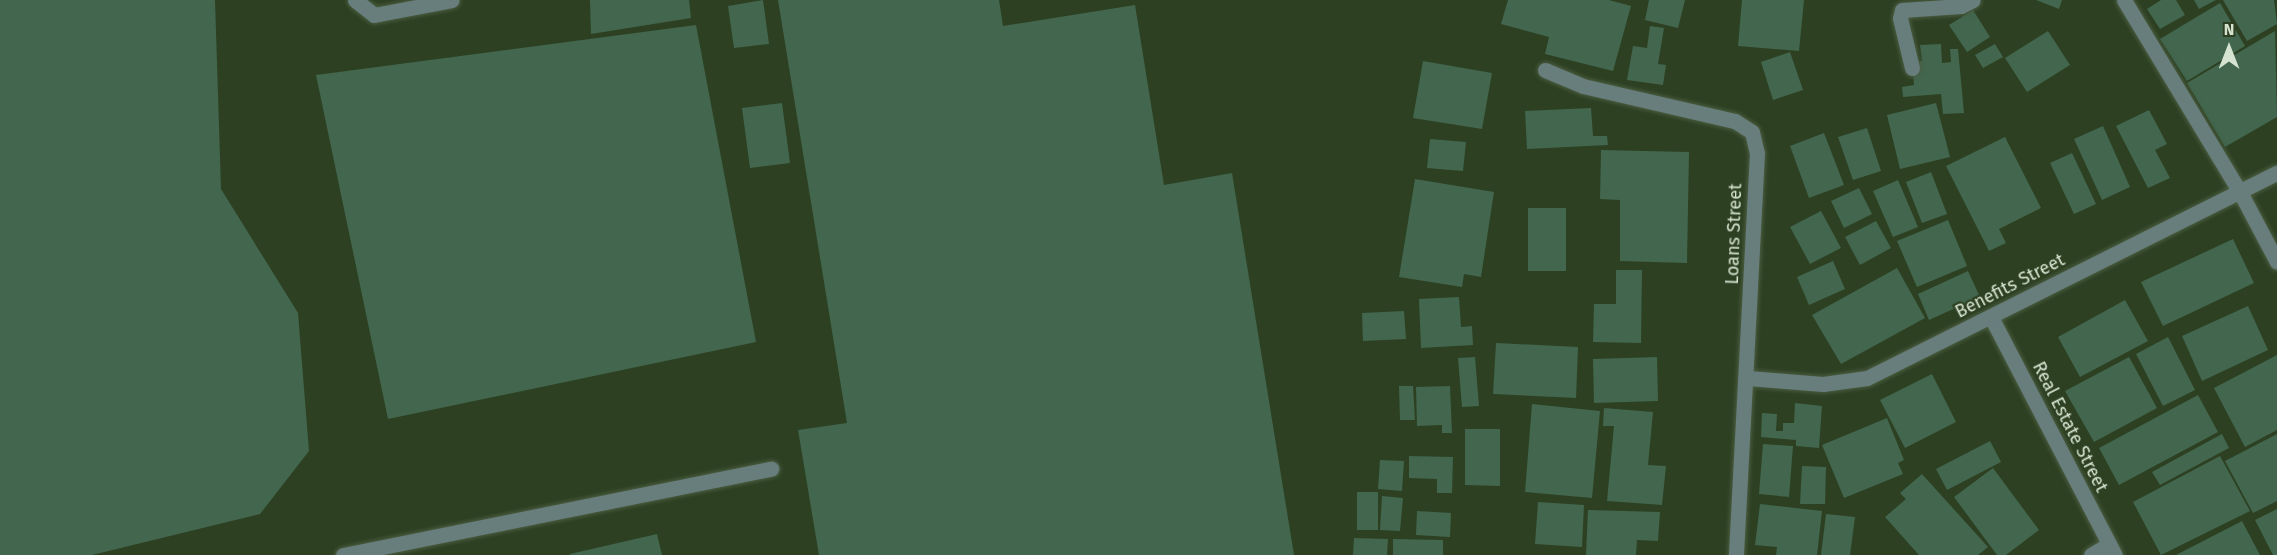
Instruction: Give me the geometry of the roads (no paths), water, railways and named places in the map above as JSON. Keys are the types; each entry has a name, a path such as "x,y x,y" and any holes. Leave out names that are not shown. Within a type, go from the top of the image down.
{"street":[{"path":"355,0 374,15 452,0"},
{"path":"1912,68 1900,18 1902,10 1961,6 1973,0"},
{"path":"2124,0 2240,192 2277,262"},
{"name":"Loans Street","path":"1545,70 1583,86 1736,121 1752,132 1757,153 1748,378 1736,555"},
{"name":"Benefits Street","path":"1748,378 1823,384 1853,382 1991,317 2277,172"},
{"name":"Real Estate Street","path":"1991,317 2112,550"},
{"path":"343,555 771,469"},
{"path":"2091,555 2112,550"}]}
